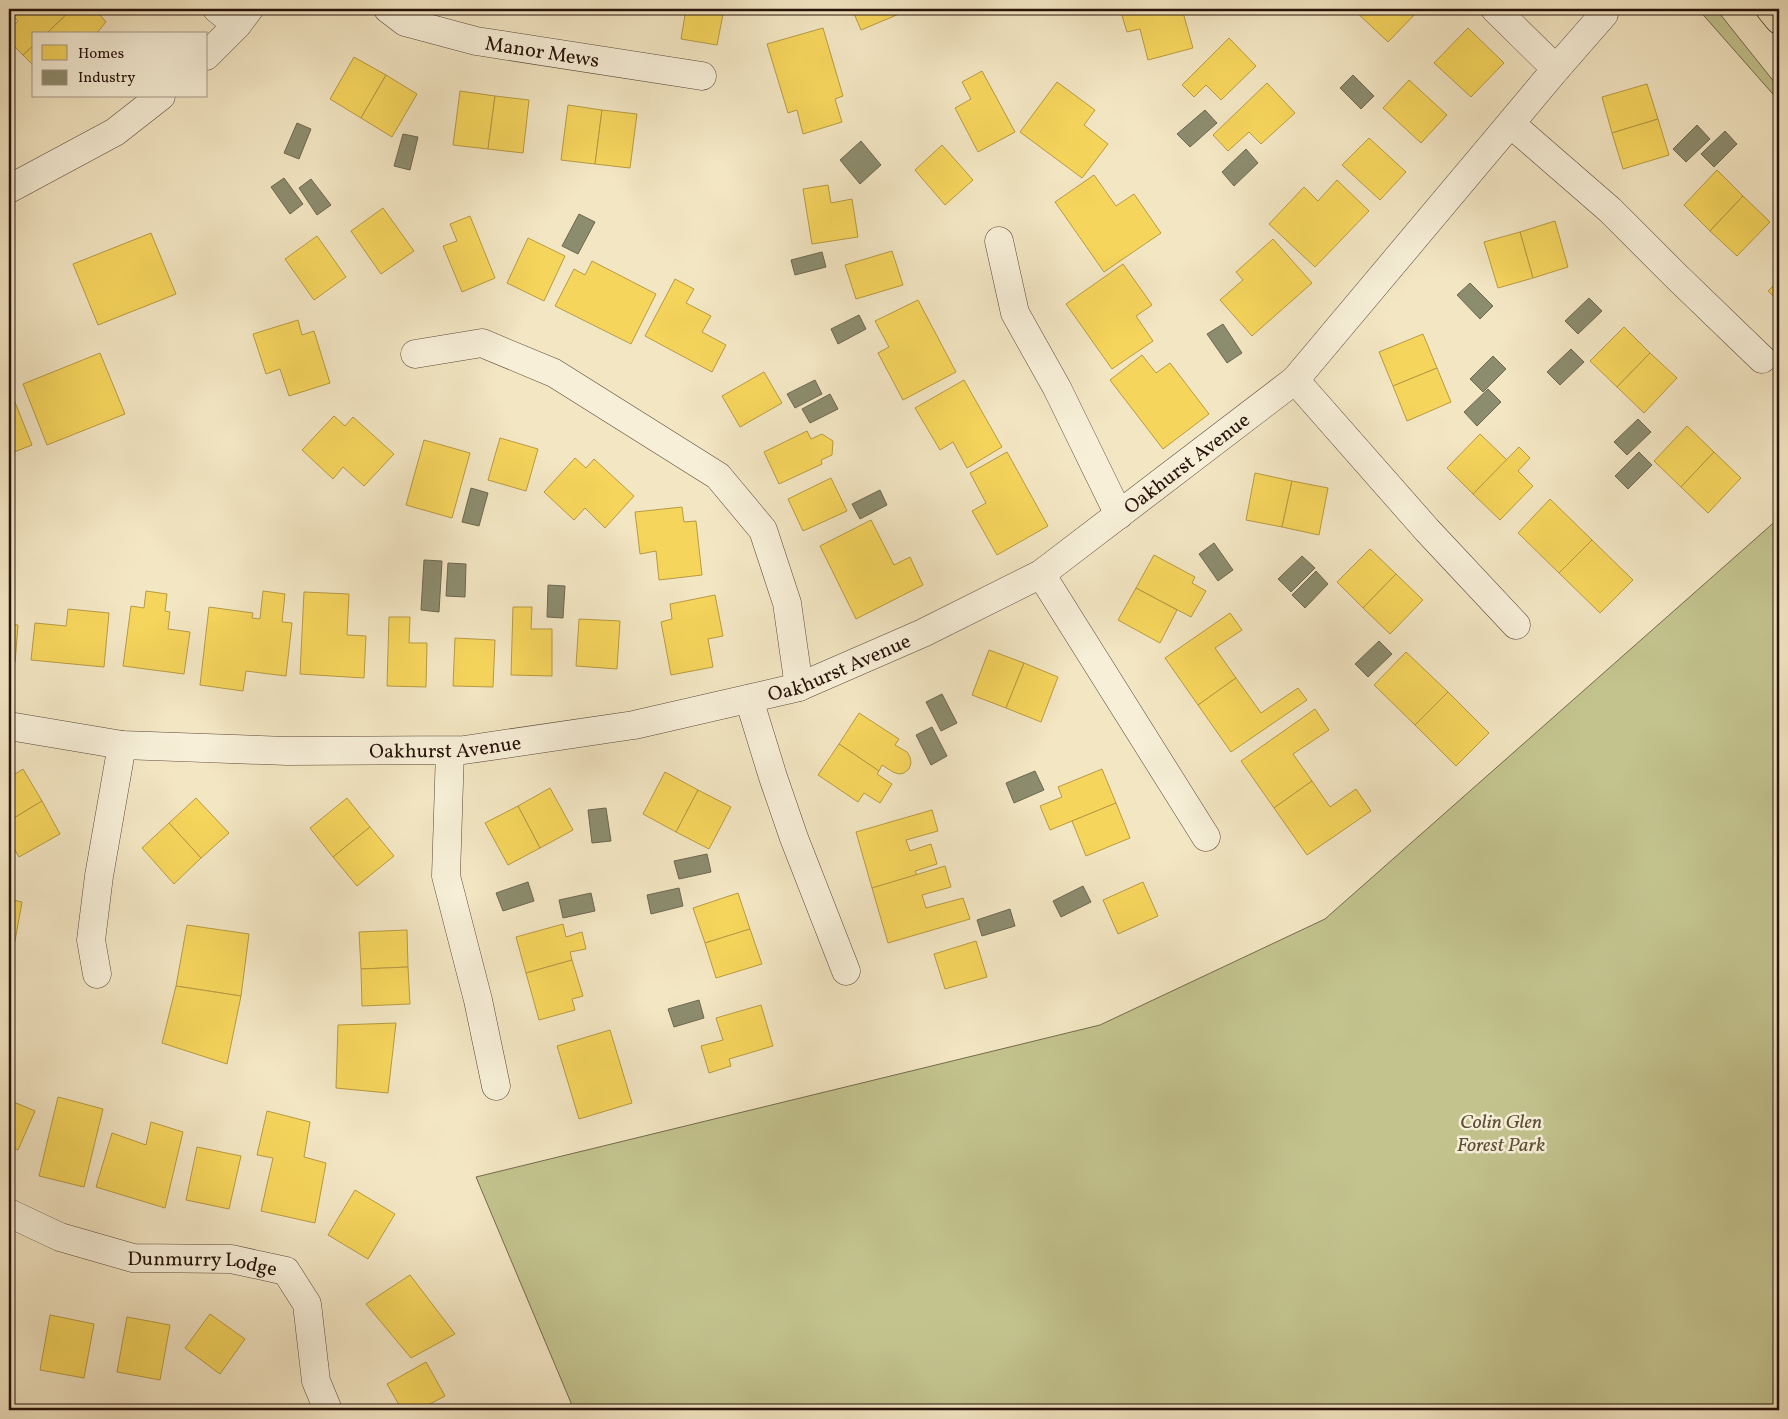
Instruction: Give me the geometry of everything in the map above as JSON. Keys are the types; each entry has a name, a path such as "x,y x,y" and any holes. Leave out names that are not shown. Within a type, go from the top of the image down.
{"highway":[{"path":"1770,9 1779,20"}],"street":[{"name":"Manor Mews","path":"388,9 405,22 476,41 702,76"},
{"path":"1495,9 1556,69"},
{"path":"208,53 234,14"},
{"name":"Oakhurst Avenue","path":"9,726 122,745 287,751 464,750 634,725 799,687 923,633 1041,574 1294,380 1604,14"},
{"path":"9,189 115,132 158,98"},
{"path":"1511,124 1610,210 1762,359"},
{"path":"998,242 1015,313 1058,388 1119,515"},
{"path":"415,354 482,343 554,373 718,476 763,530 787,603 799,687"},
{"path":"1294,380 1427,530 1516,624"},
{"path":"1041,574 1206,836"},
{"path":"749,698 794,838 846,971"},
{"path":"98,974 91,940 99,876 122,745"},
{"path":"450,751 446,876 478,1000 496,1086"},
{"name":"Dunmurry Lodge","path":"9,1213 60,1237 133,1258 231,1259 286,1271 307,1304 316,1381 328,1410"}],"green space":[{"path":"1698,9 1716,9 1779,88 1779,101"},
{"name":"Colin Glen Forest Park","path":"1779,518 1779,1410 574,1410 476,1177 1100,1025 1325,919"}],"building: Homes":[{"path":"14,9 72,9 48,32 32,32 32,47 23,55 9,41 9,31 18,21 10,13"},
{"path":"72,9 95,9 106,22 98,32 48,32"},
{"path":"686,9 724,9 717,45 681,39"},
{"path":"852,9 911,9 861,30"},
{"path":"1120,9 1182,9 1193,48 1148,60 1140,29 1127,32"},
{"path":"1353,9 1420,9 1388,42"},
{"path":"823,28 843,96 835,99 842,122 803,134 797,110 788,113 767,44"},
{"path":"1468,28 1504,63 1471,97 1434,63"},
{"path":"1229,38 1256,66 1221,100 1206,85 1194,97 1182,85"},
{"path":"32,47 32,64 23,55"},
{"path":"354,57 386,75 361,118 330,99"},
{"path":"982,71 1015,132 978,152 955,108 971,99 962,82"},
{"path":"386,75 417,94 392,137 361,118"},
{"path":"1409,80 1447,115 1421,143 1383,108"},
{"path":"1057,82 1095,110 1084,125 1108,144 1082,178 1020,132"},
{"path":"1267,83 1295,113 1261,144 1249,132 1228,151 1213,135"},
{"path":"1647,84 1658,119 1612,133 1602,97"},
{"path":"460,91 495,96 488,149 453,145"},
{"path":"495,96 529,100 523,153 488,149"},
{"path":"568,105 602,110 595,164 561,160"},
{"path":"602,110 637,114 630,168 595,164"},
{"path":"1658,119 1669,155 1623,169 1612,133"},
{"path":"1369,138 1406,172 1380,200 1342,165"},
{"path":"942,145 973,180 945,205 915,170"},
{"path":"1717,170 1743,196 1710,231 1684,205"},
{"path":"1094,175 1116,206 1134,194 1161,233 1104,272 1055,202"},
{"path":"1337,180 1369,211 1315,267 1269,224 1304,187 1318,201"},
{"path":"828,185 831,203 852,199 858,237 812,244 803,189"},
{"path":"1743,196 1770,222 1737,256 1710,231"},
{"path":"383,208 414,251 381,274 351,231"},
{"path":"470,216 495,278 462,292 443,246 457,241 450,224"},
{"path":"1555,221 1568,267 1533,278 1520,232"},
{"path":"1520,232 1533,278 1498,288 1484,242"},
{"path":"151,233 176,294 98,325 73,264"},
{"path":"317,236 346,277 314,300 285,259"},
{"path":"528,238 565,256 544,301 507,283"},
{"path":"1273,239 1312,283 1252,336 1220,300 1243,280 1236,272"},
{"path":"892,251 903,285 856,299 845,265"},
{"path":"592,261 656,294 631,344 555,306 574,269 585,275"},
{"path":"1123,264 1152,305 1136,316 1153,341 1112,369 1066,304"},
{"path":"675,279 694,289 686,303 711,316 702,332 726,345 712,372 645,336"},
{"path":"1779,280 1779,302 1768,291"},
{"path":"918,300 956,372 903,400 878,353 889,347 875,321"},
{"path":"298,320 302,335 314,331 330,383 289,396 280,369 266,374 253,334"},
{"path":"1624,327 1650,353 1617,387 1590,361"},
{"path":"1423,334 1437,368 1393,386 1379,352"},
{"path":"100,353 125,414 47,445 23,384"},
{"path":"1650,353 1677,378 1644,413 1617,387"},
{"path":"1142,355 1156,373 1170,363 1209,414 1163,449 1110,380"},
{"path":"1437,368 1451,402 1407,421 1393,386"},
{"path":"764,372 782,403 740,427 722,396"},
{"path":"964,380 1002,447 967,468 953,442 940,450 915,408"},
{"path":"9,387 32,445 9,454"},
{"path":"334,416 345,426 353,417 394,454 364,486 343,467 333,479 302,450"},
{"path":"1687,426 1714,452 1681,487 1654,461"},
{"path":"807,431 811,439 822,434 833,441 832,455 821,460 822,464 779,484 764,452"},
{"path":"1480,434 1507,460 1473,494 1447,468"},
{"path":"500,438 538,449 526,491 488,480"},
{"path":"424,440 470,453 452,518 406,505"},
{"path":"1519,447 1530,458 1518,471 1533,486 1500,520 1473,494"},
{"path":"1007,452 1048,526 997,555 972,511 986,503 970,473"},
{"path":"1714,452 1741,478 1708,513 1681,487"},
{"path":"575,458 586,468 594,459 634,496 605,528 585,508 574,520 544,492"},
{"path":"1255,473 1292,481 1282,527 1246,520"},
{"path":"831,478 847,511 803,531 788,499"},
{"path":"1292,481 1328,488 1319,535 1282,527"},
{"path":"1550,499 1592,540 1559,573 1518,533"},
{"path":"682,507 684,522 696,521 702,575 659,580 656,551 640,554 635,512"},
{"path":"871,520 894,565 910,557 923,585 856,619 820,546"},
{"path":"1592,540 1633,580 1600,613 1559,573"},
{"path":"1370,549 1396,574 1363,608 1337,582"},
{"path":"1154,555 1195,577 1192,583 1206,591 1191,617 1136,588"},
{"path":"1396,574 1423,600 1390,634 1363,608"},
{"path":"1136,588 1177,610 1160,643 1118,620"},
{"path":"146,591 167,594 165,611 170,612 168,629 190,632 184,674 123,666 131,606 144,608"},
{"path":"263,591 285,594 282,622 292,623 286,676 246,671 243,691 200,685 209,607 253,613 252,618 260,619"},
{"path":"304,592 349,594 347,635 366,636 364,678 300,674"},
{"path":"715,595 723,636 708,639 713,667 671,675 661,622 672,619 670,604"},
{"path":"513,607 532,607 531,629 552,629 552,676 511,675"},
{"path":"68,609 109,613 104,667 31,660 35,623 66,626"},
{"path":"1230,613 1242,630 1215,648 1236,678 1198,705 1165,658"},
{"path":"389,617 410,617 409,643 427,643 426,687 387,686"},
{"path":"579,619 620,621 617,669 576,666"},
{"path":"9,624 18,625 15,663 9,662"},
{"path":"455,638 495,640 493,687 453,686"},
{"path":"989,650 1024,663 1006,708 972,695"},
{"path":"1406,652 1448,692 1415,725 1374,685"},
{"path":"1024,663 1058,677 1041,722 1006,708"},
{"path":"1236,678 1261,713 1298,688 1307,700 1231,752 1198,705"},
{"path":"1448,692 1489,733 1456,766 1415,725"},
{"path":"1315,709 1329,730 1293,754 1312,781 1274,808 1241,761"},
{"path":"859,713 899,739 895,745 907,752 910,757 909,769 899,774 882,765 879,771 839,744"},
{"path":"839,744 879,771 877,774 892,784 880,803 864,793 858,802 818,775"},
{"path":"23,769 42,801 9,821 9,778"},
{"path":"1102,769 1116,803 1050,830 1040,806 1062,797 1058,787"},
{"path":"665,772 698,790 676,832 643,814"},
{"path":"1312,781 1330,807 1356,789 1371,811 1307,855 1274,808"},
{"path":"550,788 573,830 540,848 518,806"},
{"path":"698,790 731,807 709,849 676,832"},
{"path":"196,798 229,833 201,858 169,823"},
{"path":"347,798 370,827 333,857 310,828"},
{"path":"42,801 60,834 19,857 9,840 9,821"},
{"path":"1116,803 1130,838 1086,856 1072,821"},
{"path":"518,806 540,848 508,865 485,823"},
{"path":"932,810 938,831 906,840 910,851 931,844 937,864 915,871 917,875 872,888 856,832"},
{"path":"169,823 201,858 174,884 142,848"},
{"path":"370,827 394,856 357,886 333,857"},
{"path":"945,866 951,887 922,895 926,908 963,898 970,919 888,943 872,888"},
{"path":"1143,882 1158,916 1118,934 1103,900"},
{"path":"738,893 750,929 705,943 693,908"},
{"path":"9,899 22,902 13,952 9,950"},
{"path":"563,924 566,937 582,932 586,949 570,952 572,960 526,973 516,937"},
{"path":"187,925 249,934 241,996 176,986"},
{"path":"750,929 762,964 716,978 705,943"},
{"path":"407,930 408,967 361,969 359,932"},
{"path":"976,941 987,977 945,989 934,954"},
{"path":"572,960 583,996 572,999 575,1010 539,1020 526,973"},
{"path":"408,967 410,1004 362,1006 361,969"},
{"path":"176,986 241,996 227,1064 162,1043"},
{"path":"761,1005 773,1046 729,1059 731,1066 709,1073 701,1046 723,1040 716,1018"},
{"path":"396,1023 388,1093 336,1088 338,1025"},
{"path":"610,1030 632,1103 579,1119 557,1046"},
{"path":"58,1097 103,1109 84,1187 39,1176"},
{"path":"9,1100 35,1111 18,1150 9,1146"},
{"path":"267,1111 310,1122 304,1157 326,1163 315,1223 261,1211 273,1158 257,1155"},
{"path":"151,1122 183,1132 165,1208 96,1187 112,1133 146,1145"},
{"path":"197,1147 241,1156 229,1209 186,1200"},
{"path":"355,1190 395,1214 368,1259 328,1235"},
{"path":"410,1275 455,1334 411,1358 366,1304"},
{"path":"210,1314 245,1339 220,1374 185,1348"},
{"path":"50,1315 94,1324 84,1378 40,1370"},
{"path":"127,1317 170,1325 160,1380 117,1372"},
{"path":"426,1362 445,1396 419,1410 402,1410 387,1384"}],"building: Industry":[{"path":"1353,75 1374,96 1361,109 1340,88"},
{"path":"1205,110 1217,123 1190,147 1177,134"},
{"path":"297,123 311,129 299,159 284,153"},
{"path":"1697,125 1710,139 1686,162 1673,149"},
{"path":"1725,131 1737,144 1714,167 1701,154"},
{"path":"403,134 418,137 410,170 394,166"},
{"path":"861,141 881,165 860,184 840,160"},
{"path":"1246,149 1258,163 1234,186 1222,172"},
{"path":"284,178 303,204 290,214 271,187"},
{"path":"311,179 331,205 317,215 299,188"},
{"path":"579,214 595,222 578,254 562,246"},
{"path":"822,252 826,267 795,275 791,260"},
{"path":"1470,283 1493,306 1480,319 1457,295"},
{"path":"1589,298 1602,311 1578,334 1565,321"},
{"path":"859,315 866,329 838,344 831,329"},
{"path":"1223,324 1242,353 1227,363 1207,334"},
{"path":"1571,349 1584,362 1560,385 1547,372"},
{"path":"1493,356 1506,369 1483,392 1470,379"},
{"path":"815,380 822,394 795,408 787,394"},
{"path":"1488,389 1501,402 1477,426 1464,412"},
{"path":"830,394 838,409 810,423 802,409"},
{"path":"1638,419 1651,432 1627,455 1614,442"},
{"path":"1639,452 1652,465 1628,489 1615,476"},
{"path":"471,488 488,493 479,526 462,522"},
{"path":"880,490 887,505 860,519 852,504"},
{"path":"1214,543 1233,570 1218,581 1199,554"},
{"path":"1302,556 1315,568 1291,592 1278,579"},
{"path":"424,560 442,561 439,612 421,610"},
{"path":"448,563 466,564 465,597 446,596"},
{"path":"1316,571 1328,584 1305,608 1292,595"},
{"path":"548,585 565,586 563,618 547,617"},
{"path":"1379,641 1392,654 1368,677 1355,664"},
{"path":"942,694 957,723 941,731 926,702"},
{"path":"932,727 947,756 931,765 916,735"},
{"path":"1035,771 1044,790 1014,803 1006,783"},
{"path":"606,808 611,841 592,843 588,810"},
{"path":"707,854 711,872 679,879 674,861"},
{"path":"528,882 534,901 503,911 496,893"},
{"path":"1083,886 1091,902 1061,917 1053,901"},
{"path":"679,888 683,906 651,914 647,895"},
{"path":"591,893 595,911 563,918 559,900"},
{"path":"1010,909 1015,926 982,936 977,920"},
{"path":"699,1000 704,1018 674,1027 668,1009"}]}
